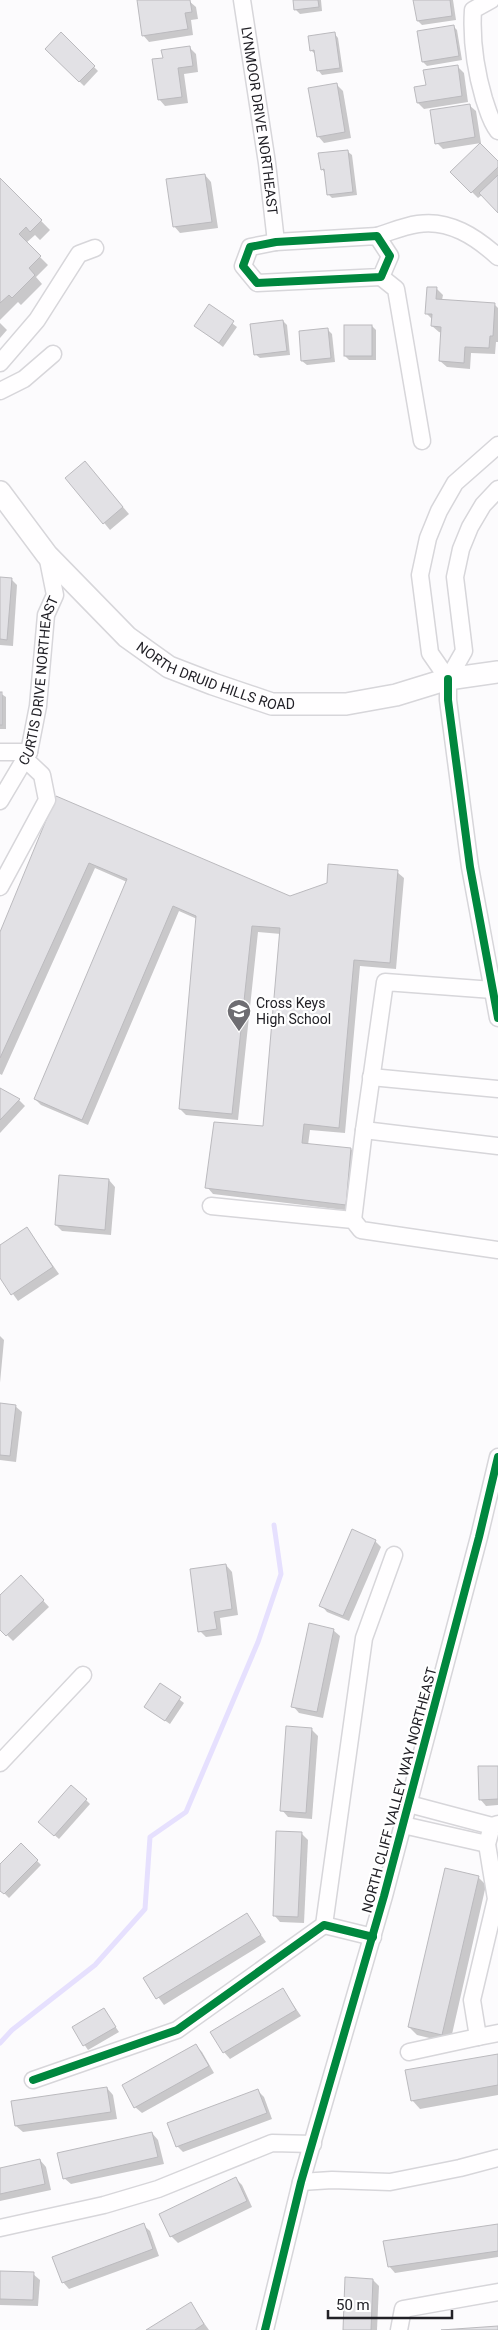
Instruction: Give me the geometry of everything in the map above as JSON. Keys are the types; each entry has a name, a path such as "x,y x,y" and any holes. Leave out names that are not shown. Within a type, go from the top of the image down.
{"main road":[{"name":"NORTH DRUID HILLS ROAD","path":"0,492 47,555 128,637 169,667 272,704 346,704 396,695 448,679 498,672"}],"street":[{"name":"LYNMOOR DRIVE NORTHEAST","path":"242,0 267,163 276,242"},
{"path":"491,0 473,10 472,38 476,72 492,124 498,131"},
{"path":"422,441 396,289 381,277 257,282 243,266 250,247 276,242 377,236 419,223 453,226 483,243 498,257"},
{"path":"377,236 390,256 381,277"},
{"path":"0,363 36,320 79,254 95,248"},
{"path":"0,391 24,379 53,354"},
{"path":"448,679 430,653 420,575 428,538 439,511 455,483 498,445"},
{"path":"498,490 483,505 470,526 461,549 455,576 464,651 448,679 448,700 470,867 498,1018"},
{"name":"CURTIS DRIVE NORTHEAST","path":"0,801 27,756 38,706 46,614 55,594 47,555"},
{"path":"0,752 27,756 42,775 47,800 0,887"},
{"path":"493,990 385,982 353,1220 361,1230 498,1250"},
{"path":"371,1077 498,1089"},
{"path":"364,1130 498,1146"},
{"path":"211,1206 353,1220"},
{"name":"NORTH CLIFF VALLEY WAY NORTHEAST","path":"265,2330 301,2182 373,1937 409,1804 498,1457"},
{"path":"33,2080 177,2030 324,1925 364,1638 394,1555"},
{"path":"0,1763 83,1675"},
{"path":"409,1804 495,1825 487,1844 496,1899 472,2000 478,2037"},
{"path":"403,1825 487,1844"},
{"path":"324,1925 373,1937"},
{"path":"409,2052 498,2033"},
{"path":"0,2228 104,2205 158,2188 272,2143 313,2144"},
{"path":"301,2182 332,2180 390,2182 460,2168 498,2158"},
{"path":"399,2330 403,2309 498,2292"}],"building":[{"path":"137,0 190,0 192,12 185,13 188,29 142,36"},
{"path":"293,0 318,0 319,7 294,10"},
{"path":"413,0 450,0 452,16 417,21"},
{"path":"454,25 459,56 422,62 417,31"},
{"path":"61,32 95,66 79,82 45,49"},
{"path":"335,32 340,68 317,71 314,50 310,51 308,36"},
{"path":"190,46 193,66 178,68 182,97 158,100 152,59 163,58 161,50"},
{"path":"458,65 462,96 417,103 414,87 426,85 423,70"},
{"path":"337,83 345,132 317,137 308,88"},
{"path":"470,104 475,137 435,144 430,110"},
{"path":"480,143 498,161 498,167 471,193 450,172"},
{"path":"348,150 353,192 327,195 324,169 321,170 318,153"},
{"path":"205,174 212,222 173,227 166,179"},
{"path":"498,175 498,213 479,193"},
{"path":"0,178 42,220 30,232 26,227 19,234 41,256 29,268 35,275 12,298 9,295 0,303"},
{"path":"427,287 437,287 436,299 495,303 493,336 490,336 489,348 465,347 464,363 439,361 441,327 431,326 432,314 425,314"},
{"path":"209,304 234,321 219,343 194,326"},
{"path":"283,320 287,351 254,355 250,324"},
{"path":"344,325 372,325 372,356 344,356"},
{"path":"328,328 331,358 301,361 299,331"},
{"path":"85,461 123,507 103,524 65,478"},
{"path":"0,577 12,578 7,640 0,639"},
{"path":"0,692 2,692 2,725 0,725"},
{"path":"56,796 290,896 327,883 328,864 398,870 390,963 354,960 339,1128 304,1124 302,1143 351,1148 346,1205 205,1188 214,1122 263,1126 280,928 252,926 232,1114 179,1109 196,916 173,906 82,1120 34,1099 127,879 89,863 0,1058 0,932"},
{"path":"0,1088 20,1099 0,1120"},
{"path":"59,1175 109,1179 105,1230 55,1225"},
{"path":"27,1227 53,1267 11,1295 0,1278 0,1245"},
{"path":"0,1403 16,1405 10,1456 0,1455"},
{"path":"352,1529 376,1540 343,1616 319,1606"},
{"path":"226,1564 232,1609 214,1612 217,1629 198,1632 190,1569"},
{"path":"21,1575 44,1600 6,1636 0,1630 0,1595"},
{"path":"309,1623 334,1629 317,1712 291,1707"},
{"path":"160,1683 181,1697 165,1721 144,1707"},
{"path":"286,1726 312,1728 306,1813 280,1811"},
{"path":"478,1766 498,1766 498,1799 479,1800"},
{"path":"71,1785 87,1799 54,1836 38,1822"},
{"path":"276,1831 302,1832 298,1917 273,1916"},
{"path":"21,1843 38,1860 4,1894 0,1891 0,1864"},
{"path":"445,1868 479,1876 442,2035 408,2027"},
{"path":"247,1913 261,1935 156,1999 143,1978"},
{"path":"283,1988 296,2010 223,2053 210,2032"},
{"path":"104,2008 116,2027 83,2046 72,2027"},
{"path":"196,2044 209,2066 134,2108 122,2085"},
{"path":"498,2054 498,2085 411,2101 405,2070"},
{"path":"107,2087 111,2112 15,2126 11,2101"},
{"path":"258,2089 267,2113 176,2147 167,2123"},
{"path":"152,2132 158,2157 63,2179 57,2153"},
{"path":"40,2159 45,2184 0,2194 0,2168"},
{"path":"236,2177 247,2201 170,2237 159,2214"},
{"path":"144,2223 153,2249 62,2283 52,2257"},
{"path":"498,2224 498,2251 388,2267 383,2241"},
{"path":"0,2271 34,2272 33,2300 0,2299"},
{"path":"345,2277 373,2279 371,2330 343,2330"},
{"path":"191,2302 204,2324 195,2330 146,2330"},
{"path":"498,2326 498,2330 441,2330"}],"waterway":[{"path":"0,2043 12,2030 95,1965 145,1909 150,1837 186,1812 258,1642 281,1574 274,1525"}],"cycle path":[{"path":"377,236 390,256 381,277 257,283 243,266 250,247 276,242 377,236"},
{"path":"448,679 448,700 470,867 498,1018"},
{"path":"265,2330 301,2182 384,1896 479,1537 498,1457"},
{"path":"33,2080 177,2030 324,1925 373,1937"}],"place":[{"name":"Cross Keys High School","path":"239,1032"}]}
